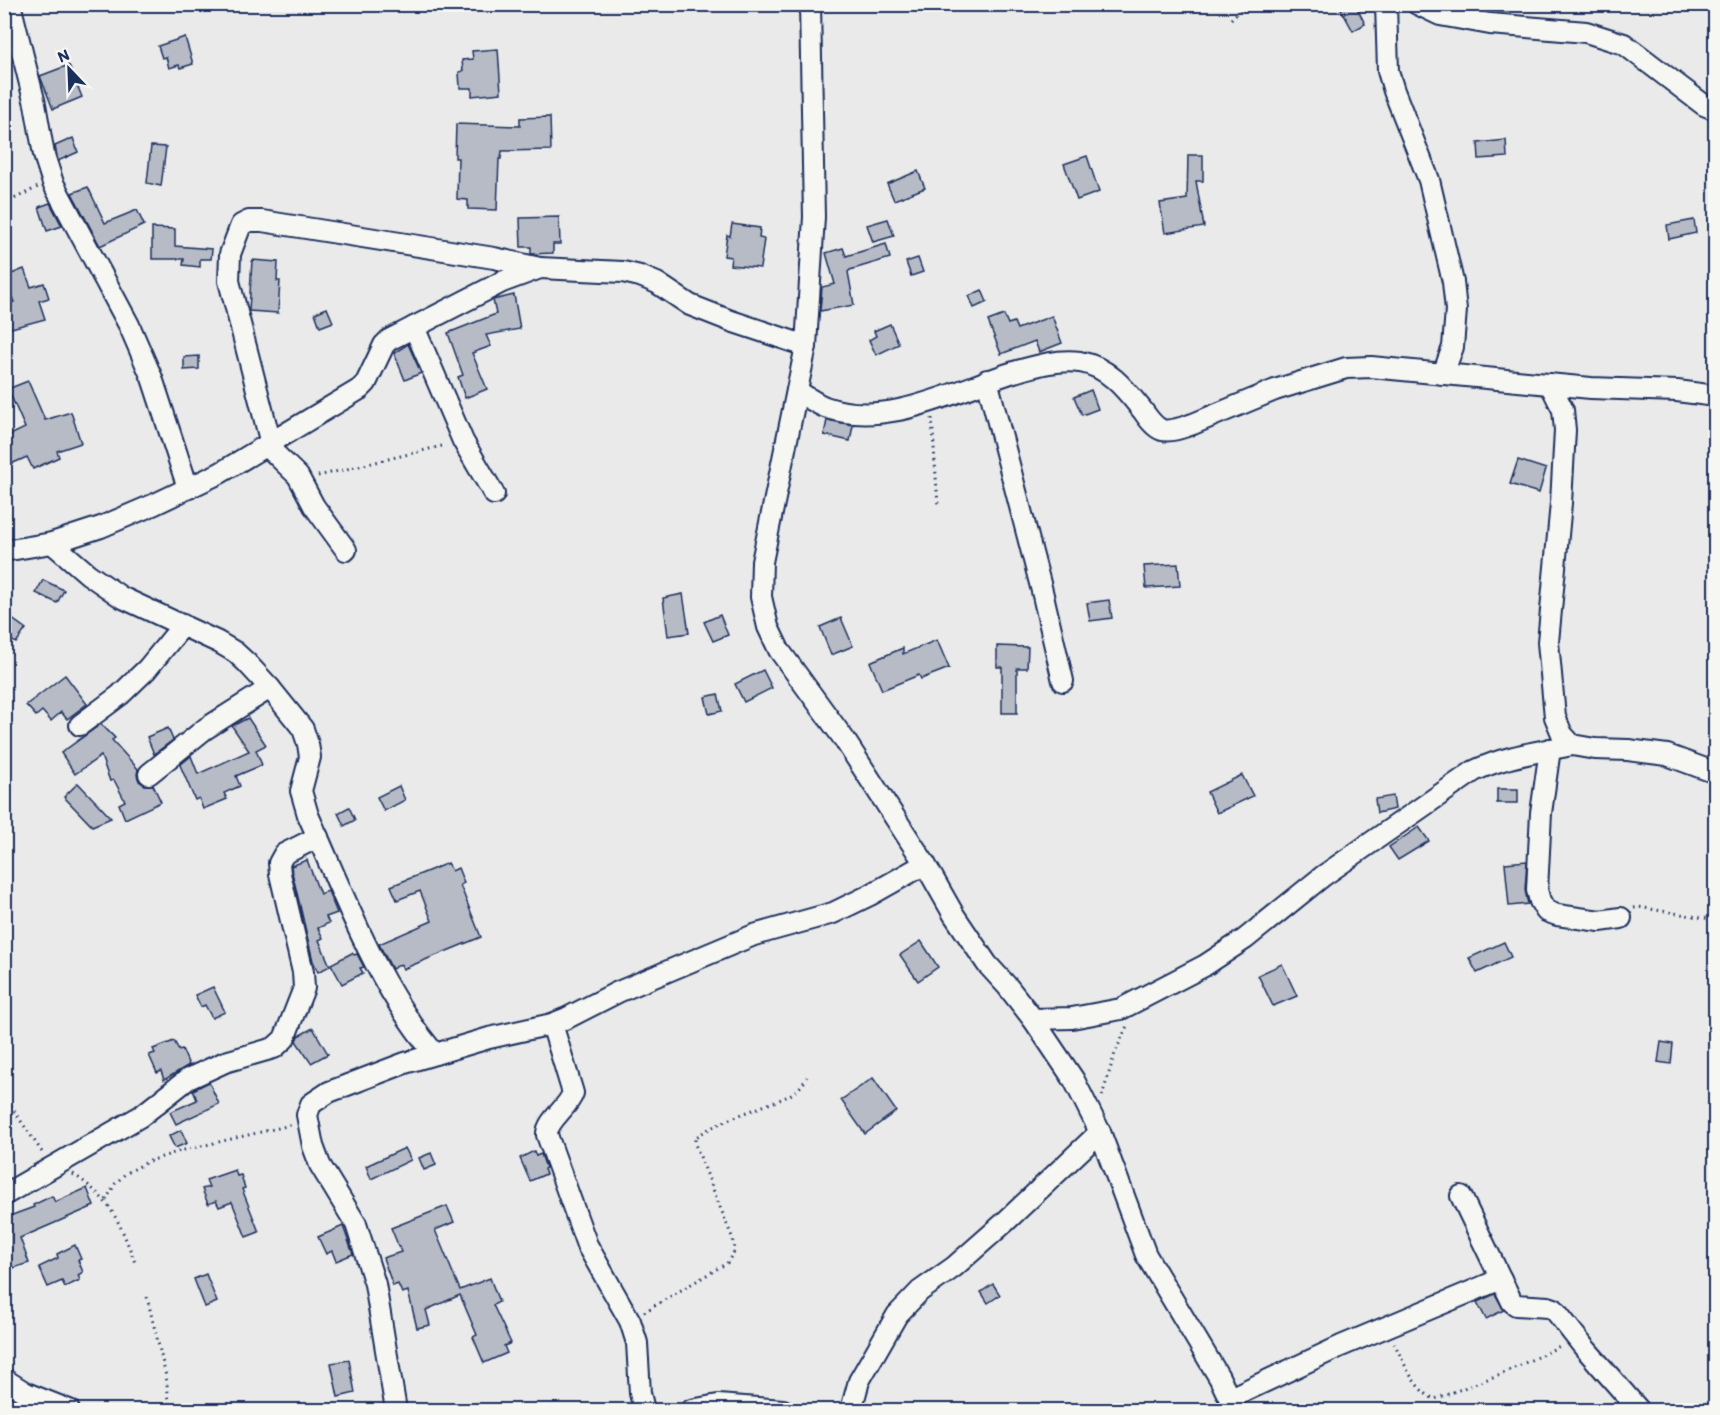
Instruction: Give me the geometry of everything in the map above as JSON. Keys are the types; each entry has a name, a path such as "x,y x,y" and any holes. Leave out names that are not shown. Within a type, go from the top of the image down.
{"street":[{"path":"10,4 35,104 44,155 52,180 133,335 152,378 188,488"},
{"path":"810,4 814,206 806,346 762,562 761,597 768,627 778,650 844,739 987,964 1033,1019 1074,1080 1097,1124 1146,1255 1232,1404 1386,1327 1501,1279"},
{"path":"1386,4 1388,71 1429,180 1452,282 1456,310 1453,347 1443,374"},
{"path":"1417,4 1440,15 1470,21 1586,32 1624,44 1704,105 1716,110"},
{"path":"346,550 304,491 298,476 269,445 229,281 230,254 240,225 249,221 262,221 494,258 540,268 623,272 657,283 690,305 806,346"},
{"path":"4,551 52,543 101,527 220,473 360,389 366,383 384,345 389,340 502,282 540,268"},
{"path":"414,327 463,441 494,494"},
{"path":"797,391 824,406 853,413 903,409 1047,362 1080,362 1109,374 1123,385 1155,426 1163,430 1186,427 1275,390 1346,368 1371,367 1591,388 1677,391 1716,396"},
{"path":"987,380 1063,681"},
{"path":"1550,384 1563,410 1565,430 1561,503 1548,642 1555,717 1562,734 1572,745"},
{"path":"52,543 88,574 121,597 235,652 270,688 303,729 310,757 301,791 303,804 369,953 404,1014 435,1054"},
{"path":"80,725 120,695 147,669 183,625"},
{"path":"149,774 171,754 205,729 270,688"},
{"path":"1033,1019 1071,1018 1121,1009 1204,966 1245,939 1323,876 1474,771 1492,762 1572,745 1667,755 1716,773"},
{"path":"1550,749 1541,813 1537,890 1540,901 1546,911 1557,915 1600,921 1621,918"},
{"path":"4,1195 141,1116 188,1079 225,1062 274,1048 284,1039 304,988 304,980 279,863 284,854 318,837"},
{"path":"396,1410 375,1284 356,1224 320,1165 308,1122 308,1110 311,1104 329,1092 405,1063 552,1024 618,992 754,935 832,913 925,864"},
{"path":"552,1024 573,1093 548,1127 547,1135 587,1245 630,1321 637,1342 640,1393 644,1410"},
{"path":"851,1410 859,1381 897,1315 920,1291 954,1267 1004,1223 1097,1124"},
{"path":"1461,1196 1512,1302 1516,1305 1554,1309 1639,1410"},
{"path":"4,1379 24,1402 69,1410"},
{"path":"691,1410 718,1405 783,1410"}],"path":[{"path":"1231,19 1246,4"},
{"path":"4,204 52,180"},
{"path":"930,401 938,505"},
{"path":"298,476 315,477 463,441"},
{"path":"1621,918 1632,909 1639,907 1716,920"},
{"path":"1097,1124 1114,1053 1129,1022"},
{"path":"630,1321 727,1263 735,1250 695,1144 695,1138 712,1128 785,1099 802,1086 807,1077"},
{"path":"4,1096 54,1165 84,1181 106,1200 119,1223 136,1265"},
{"path":"106,1200 115,1184 125,1174 147,1162 180,1151 308,1122"},
{"path":"147,1297 166,1376 170,1410"},
{"path":"1386,1327 1419,1388 1428,1397 1435,1399 1506,1372 1577,1338"}],"building":[{"path":"1349,4 1355,4 1365,24 1353,31 1341,9"},
{"path":"185,37 193,64 180,68 179,65 169,68 166,57 162,58 158,46"},
{"path":"498,49 501,93 472,96 472,88 460,88 459,72 463,71 462,60 473,59 472,51"},
{"path":"69,65 82,97 53,109 40,76"},
{"path":"550,117 551,150 502,151 501,159 499,159 497,210 468,209 468,200 457,199 456,124 520,126 520,118"},
{"path":"73,138 78,152 58,161 55,146"},
{"path":"1506,140 1507,157 1479,159 1478,143"},
{"path":"151,146 166,147 161,186 147,183"},
{"path":"1188,155 1203,155 1203,181 1196,181 1204,227 1165,233 1160,203 1187,199"},
{"path":"1087,156 1099,192 1077,200 1064,164"},
{"path":"918,171 925,188 894,200 887,184"},
{"path":"88,187 105,223 137,210 144,225 100,246 72,193"},
{"path":"50,203 62,226 47,231 39,207"},
{"path":"559,217 560,244 553,244 553,253 531,254 531,247 521,247 520,218"},
{"path":"888,219 894,236 873,242 867,225"},
{"path":"1694,220 1696,233 1669,239 1667,225"},
{"path":"732,224 760,228 759,238 764,239 760,268 730,265 731,257 724,256 727,235 730,236"},
{"path":"152,228 175,229 175,246 212,249 211,259 200,259 200,267 183,265 184,259 152,259"},
{"path":"886,244 890,258 848,272 854,305 820,311 822,287 835,284 826,253 843,248 846,256"},
{"path":"918,258 923,272 911,276 906,262"},
{"path":"252,260 278,262 277,281 280,281 278,313 249,311"},
{"path":"24,269 31,287 44,283 49,298 39,301 45,319 4,330 4,306 14,302 4,277"},
{"path":"982,290 987,302 974,308 969,296"},
{"path":"514,295 520,329 486,335 491,346 472,353 487,389 465,398 458,377 463,375 448,333 496,314 493,300"},
{"path":"327,308 333,322 320,327 315,313"},
{"path":"1004,315 1008,324 1014,322 1017,329 1052,316 1062,343 1039,352 1035,341 1001,354 988,321"},
{"path":"890,324 899,344 876,355 869,340 876,336 874,331"},
{"path":"408,344 421,373 405,380 394,353"},
{"path":"199,356 199,369 184,370 184,357"},
{"path":"28,381 45,420 71,412 81,443 57,451 59,457 33,469 27,457 4,467 4,438 25,428 8,389"},
{"path":"1091,390 1098,409 1082,415 1074,397"},
{"path":"827,420 853,425 850,441 824,435"},
{"path":"1518,460 1546,469 1539,493 1510,484"},
{"path":"1178,564 1180,586 1146,588 1144,566"},
{"path":"43,580 64,590 57,603 36,593"},
{"path":"683,594 689,633 668,636 663,598"},
{"path":"1109,600 1112,618 1090,621 1087,603"},
{"path":"4,613 26,629 16,643 4,635"},
{"path":"720,615 728,635 713,641 704,622"},
{"path":"841,618 853,646 831,655 820,627"},
{"path":"937,640 949,668 921,679 919,675 882,690 870,662 903,648 903,654"},
{"path":"997,646 1028,647 1027,668 1017,668 1017,713 1002,713 1002,667 997,667"},
{"path":"763,670 772,688 744,702 735,684"},
{"path":"65,675 87,704 67,719 61,712 51,721 42,711 36,716 26,705"},
{"path":"718,694 722,711 709,714 705,697"},
{"path":"248,718 266,745 256,750 262,765 236,776 240,786 224,793 227,799 203,809 199,798 195,800 180,765 191,756 198,774 249,751 232,726"},
{"path":"101,724 115,738 112,740 138,769 139,781 145,785 153,785 161,802 125,819 119,804 125,801 114,780 110,781 101,756 75,774 61,753"},
{"path":"168,728 173,740 154,754 147,737"},
{"path":"1242,775 1253,796 1217,813 1207,792"},
{"path":"78,783 111,818 92,826 64,797"},
{"path":"399,786 405,800 384,811 377,797"},
{"path":"1497,789 1518,789 1518,803 1497,803"},
{"path":"1393,796 1395,809 1377,813 1375,799"},
{"path":"349,807 355,820 344,826 338,813"},
{"path":"1419,827 1429,841 1398,860 1389,847"},
{"path":"307,860 320,894 328,891 337,913 326,917 329,923 318,928 323,938 319,940 330,966 318,972 313,961 291,866"},
{"path":"1527,861 1525,890 1528,904 1509,906 1505,863"},
{"path":"448,863 452,871 458,868 464,883 460,885 481,937 403,969 401,964 392,969 379,944 432,921 420,891 397,900 391,886"},
{"path":"921,941 938,967 918,981 900,955"},
{"path":"1504,942 1511,957 1477,973 1469,958"},
{"path":"352,953 357,954 364,967 360,968 363,973 342,984 331,964"},
{"path":"1282,964 1297,996 1273,1006 1258,975"},
{"path":"213,987 225,1012 212,1018 205,1005 201,1007 195,995"},
{"path":"313,1028 328,1054 311,1063 296,1041 298,1036"},
{"path":"174,1041 179,1050 182,1049 189,1065 164,1080 161,1071 157,1073 149,1055 155,1053 153,1049"},
{"path":"1661,1042 1673,1044 1671,1064 1658,1062"},
{"path":"873,1078 896,1111 865,1134 841,1100"},
{"path":"209,1082 219,1104 176,1124 170,1112 197,1100 193,1090"},
{"path":"181,1130 187,1143 175,1148 169,1136"},
{"path":"405,1148 411,1160 371,1179 366,1166"},
{"path":"534,1151 536,1156 541,1154 546,1174 530,1181 520,1158"},
{"path":"431,1153 436,1165 424,1170 419,1158"},
{"path":"235,1170 237,1176 241,1175 245,1188 242,1189 259,1232 246,1237 232,1202 219,1207 216,1201 208,1204 202,1189 209,1187 206,1180"},
{"path":"87,1188 94,1206 20,1238 29,1263 13,1268 4,1246 4,1218 34,1207 33,1205 52,1196 55,1202"},
{"path":"447,1206 454,1222 435,1230 460,1290 490,1278 499,1302 493,1305 511,1343 504,1346 507,1353 484,1363 473,1337 477,1335 460,1295 426,1310 430,1325 417,1328 408,1291 402,1293 398,1284 393,1286 383,1258 401,1252 391,1228"},
{"path":"343,1226 353,1254 336,1261 332,1251 326,1254 318,1237"},
{"path":"75,1245 83,1272 78,1275 80,1280 65,1287 62,1281 48,1287 39,1267 58,1258 57,1254"},
{"path":"206,1274 217,1302 205,1307 194,1279"},
{"path":"993,1284 1000,1295 988,1303 981,1292"},
{"path":"1495,1294 1504,1310 1486,1319 1477,1302"},
{"path":"349,1360 355,1393 338,1397 331,1363"}]}
